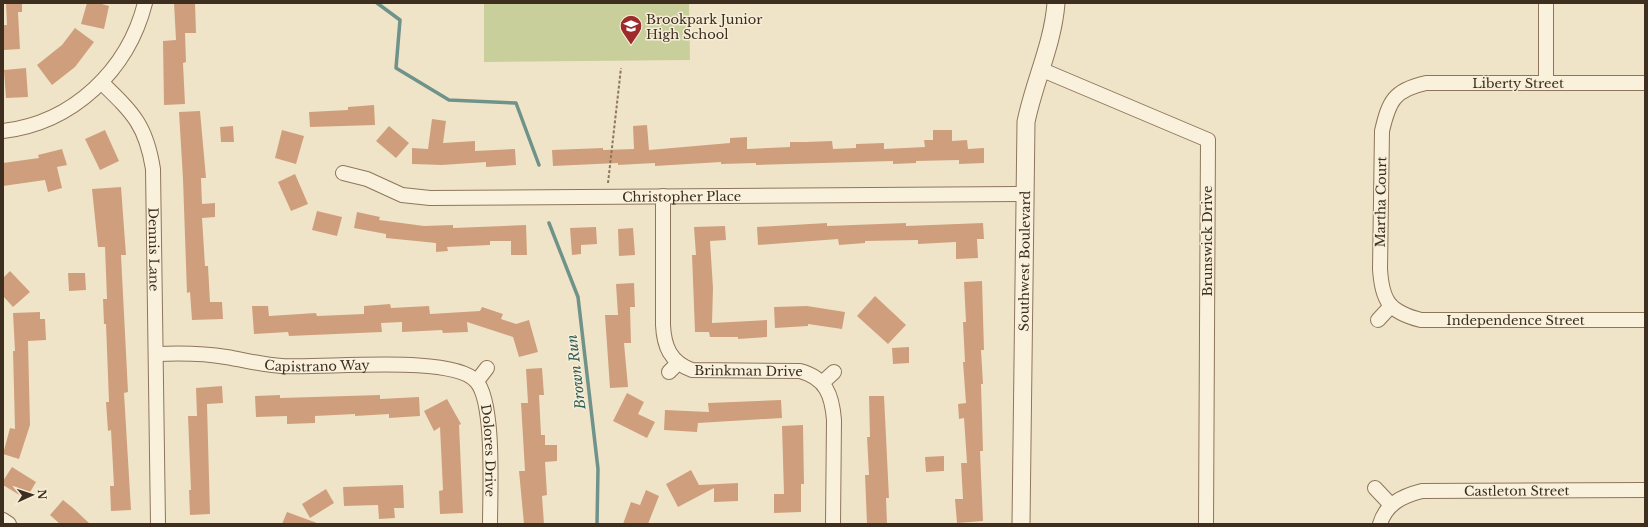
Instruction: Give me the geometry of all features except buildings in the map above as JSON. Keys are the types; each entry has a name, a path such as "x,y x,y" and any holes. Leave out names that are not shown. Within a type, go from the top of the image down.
{"street":[{"path":"3,132 44,122 64,112 102,83 116,67 126,50 135,32 145,3"},
{"name":"Southwest Boulevard","path":"1021,524 1026,122 1030,99 1050,41 1056,3"},
{"path":"1546,3 1546,83"},
{"name":"Brunswick Drive","path":"1040,69 1208,140 1206,524"},
{"name":"Liberty Street","path":"1394,97 1408,87 1426,83 1645,82"},
{"name":"Dennis Lane","path":"102,83 130,110 145,135 150,148 153,169 158,524"},
{"name":"Martha Court","path":"1391,306 1384,298 1381,288 1382,131 1386,112 1394,97"},
{"name":"Christopher Place","path":"343,173 367,179 402,195 414,197 1024,194"},
{"name":"Brinkman Drive","path":"663,196 663,336 673,368 692,370 800,371 809,374 822,383 832,403 834,420 833,524"},
{"path":"1378,320 1391,306"},
{"name":"Independence Street","path":"1391,306 1404,316 1421,320 1645,320"},
{"name":"Capistrano Way","path":"156,354 189,353 284,366 438,366 467,374 476,381"},
{"path":"476,381 487,368"},
{"path":"822,383 834,372"},
{"name":"Dolores Drive","path":"476,381 483,391 487,403 490,524"},
{"path":"1375,488 1391,504 1382,516 1380,524"},
{"name":"Castleton Street","path":"1391,504 1405,495 1422,491 1645,490"},
{"path":"3,520 9,524"}],"path":[{"path":"608,183 621,68"}],"green space":[{"path":"484,3 689,3 690,60 484,62"}],"waterway":[{"name":"Brown Run","path":"377,3 400,20 396,68 449,100 516,103 539,165"},
{"name":"Brown Run","path":"549,223 578,297 598,469 597,524"}],"place":[{"name":"Brookpark Junior High School","path":"631,46"}]}
